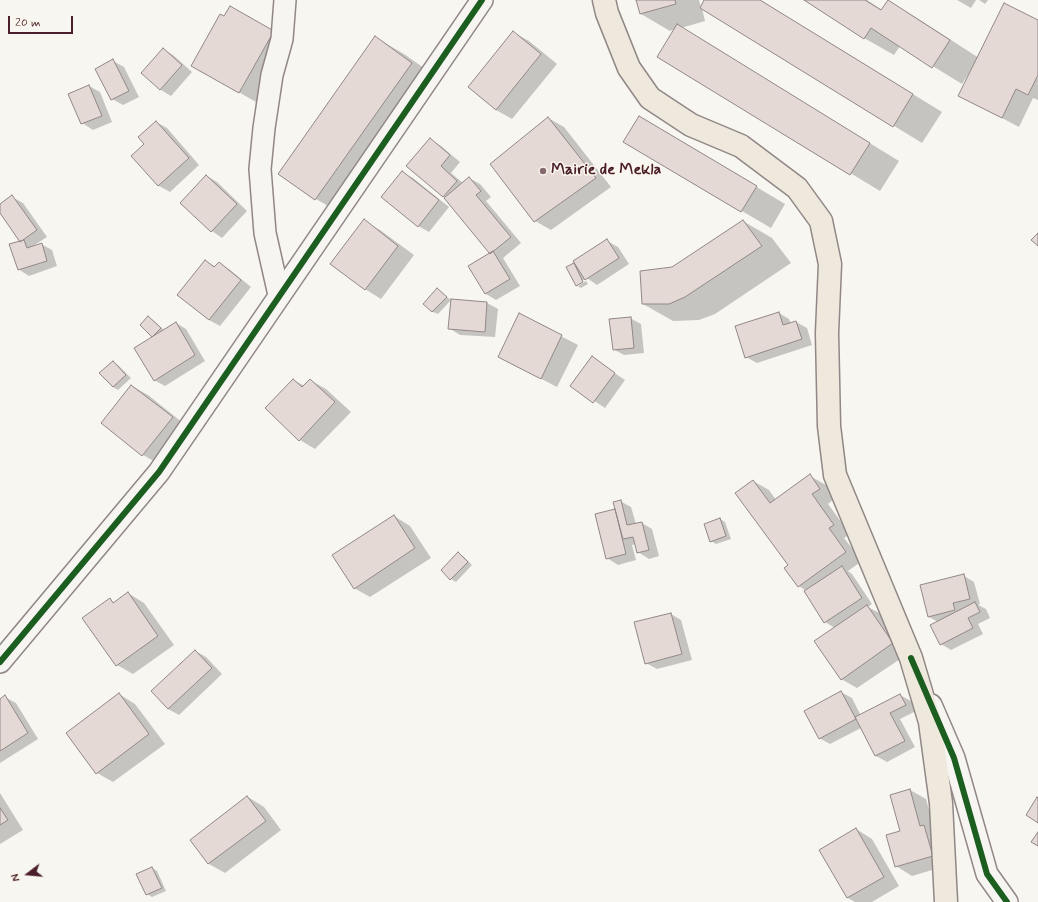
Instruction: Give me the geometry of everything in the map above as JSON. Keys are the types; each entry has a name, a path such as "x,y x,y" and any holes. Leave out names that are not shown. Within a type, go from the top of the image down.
{"main road":[{"path":"604,0 607,13 629,68 650,98 691,125 741,146 797,188 821,221 830,264 828,333 829,426 836,475 911,658 930,722 941,802 946,902"}],"street":[{"path":"278,296 265,233 260,169 264,128 272,75 282,39 285,0"},
{"path":"0,662 159,472 482,0"},
{"path":"911,658 954,758 988,874 1007,902"}],"building":[{"path":"636,0 675,0 676,4 640,14"},
{"path":"704,0 760,0 913,94 893,127 700,8"},
{"path":"804,0 865,0 881,10 888,0 950,40 932,68 871,28 864,39"},
{"path":"1004,3 1038,20 1038,75 1028,95 1016,89 1002,118 958,96"},
{"path":"230,6 274,31 239,93 191,66 220,14 224,16"},
{"path":"677,24 870,143 850,175 657,57"},
{"path":"513,31 541,54 496,110 468,87"},
{"path":"375,36 412,63 315,200 278,174"},
{"path":"163,48 182,65 160,90 141,73"},
{"path":"113,59 129,91 111,100 95,69"},
{"path":"89,85 102,116 81,124 68,94"},
{"path":"639,116 757,186 741,212 623,142"},
{"name":"Mairie de Mekla","path":"548,117 596,178 534,222 490,164"},
{"path":"156,121 189,158 158,186 131,156 144,144 138,137"},
{"path":"430,138 450,155 441,166 457,181 443,197 406,166"},
{"path":"402,171 439,200 418,227 381,197"},
{"path":"206,175 237,204 211,232 180,203"},
{"path":"469,177 481,191 476,195 511,237 490,254 444,198"},
{"path":"12,195 37,230 20,242 0,213 0,204"},
{"path":"364,219 398,246 365,290 330,264"},
{"path":"743,220 762,246 685,297 669,304 642,304 640,271 672,267"},
{"path":"1038,233 1038,246 1031,240"},
{"path":"607,239 619,258 585,280 573,261"},
{"path":"24,240 27,248 42,243 47,261 18,270 9,244"},
{"path":"493,251 510,279 485,294 468,266"},
{"path":"205,260 214,267 219,262 241,280 209,320 177,295"},
{"path":"574,263 583,282 576,286 566,267"},
{"path":"437,288 447,297 432,312 423,304"},
{"path":"451,299 487,302 485,332 448,329"},
{"path":"779,312 783,325 796,321 802,339 745,358 735,326"},
{"path":"519,313 562,335 541,379 498,357"},
{"path":"148,316 161,328 152,337 140,325"},
{"path":"631,317 634,348 613,350 609,319"},
{"path":"176,322 195,355 154,381 134,348"},
{"path":"592,356 615,373 593,403 570,386"},
{"path":"113,361 126,375 113,387 99,373"},
{"path":"293,379 302,387 310,379 335,402 299,441 265,408"},
{"path":"131,385 173,417 142,456 101,423"},
{"path":"810,474 820,489 812,494 834,525 829,528 846,552 798,587 784,568 788,565 735,493 753,480 770,503"},
{"path":"621,500 627,525 642,522 649,550 637,553 633,537 623,539 613,502"},
{"path":"615,509 626,554 606,559 595,514"},
{"path":"394,515 415,548 354,589 332,555"},
{"path":"720,518 726,536 710,542 704,524"},
{"path":"458,552 468,562 450,580 441,570"},
{"path":"842,566 862,598 824,623 804,591"},
{"path":"964,574 970,599 953,603 955,610 928,617 920,585"},
{"path":"128,592 158,636 116,666 82,618 110,598 113,603"},
{"path":"975,602 980,612 968,618 973,628 940,645 930,625"},
{"path":"867,605 893,643 841,680 814,641"},
{"path":"671,613 682,654 645,664 634,622"},
{"path":"195,650 212,668 168,709 151,691"},
{"path":"841,691 856,719 819,739 804,711"},
{"path":"119,693 149,734 96,774 66,733"},
{"path":"900,694 906,705 890,713 905,741 875,756 855,717"},
{"path":"5,695 28,733 0,751 0,699"},
{"path":"910,789 920,826 924,825 933,856 895,867 886,835 900,831 890,795"},
{"path":"247,796 266,821 208,864 190,840"},
{"path":"1037,797 1038,798 1038,823 1026,815"},
{"path":"0,808 8,820 0,825"},
{"path":"856,828 884,877 847,898 819,850"},
{"path":"1038,832 1038,846 1031,842"},
{"path":"152,867 162,888 146,895 136,874"}],"cycle path":[{"path":"0,662 159,472 482,0"},
{"path":"911,658 954,758 987,874 1007,902"}],"place":[{"name":"Mairie de Mekla","path":"543,171"}]}
